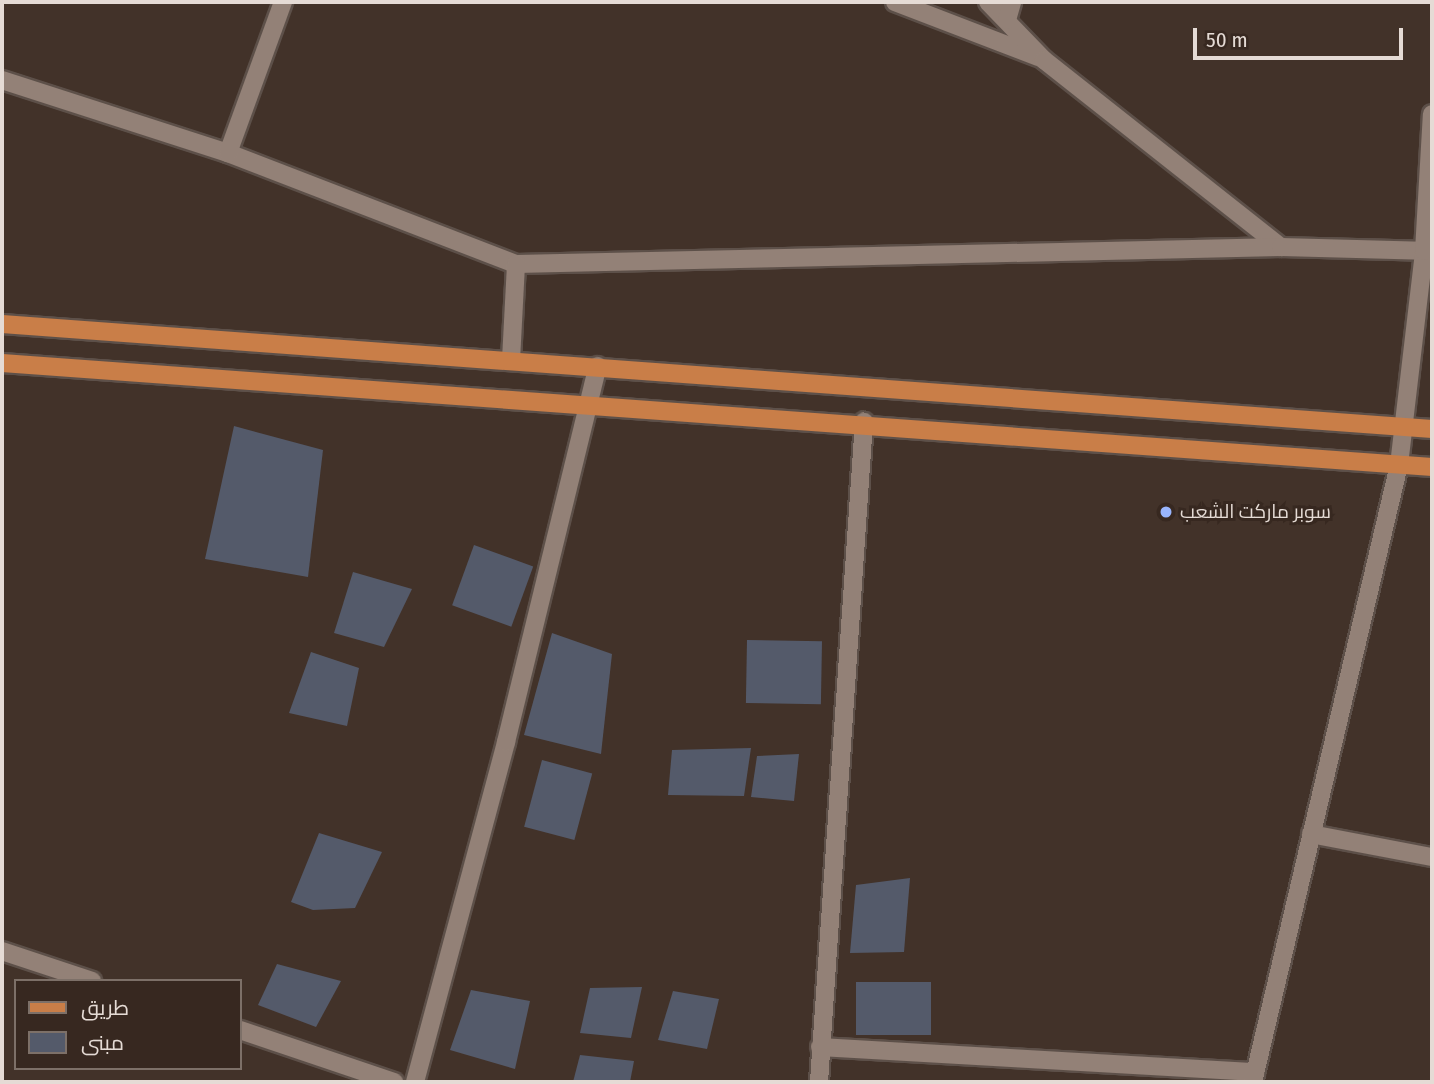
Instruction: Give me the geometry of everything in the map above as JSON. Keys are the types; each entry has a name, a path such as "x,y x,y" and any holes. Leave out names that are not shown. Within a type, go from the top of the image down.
{"main road":[{"path":"2,324 1432,429"},
{"path":"2,363 864,422 1432,467"}],"street":[{"path":"228,153 283,2"},
{"path":"895,2 1044,60"},
{"path":"988,2 1044,60 1281,247"},
{"path":"1007,20 1012,2"},
{"path":"2,80 228,153 516,264 1281,247 1428,251"},
{"path":"820,1047 1254,1077 1399,465 1428,251 1432,114"},
{"path":"511,360 516,264"},
{"path":"415,1082 506,742 598,366"},
{"path":"819,1082 864,422"},
{"path":"1311,834 1432,857"},
{"path":"2,951 86,979"},
{"path":"242,1031 394,1082"}],"building":[{"path":"234,426 323,450 308,577 205,559"},
{"path":"474,545 533,567 511,627 452,605"},
{"path":"353,572 412,589 384,647 334,633"},
{"path":"552,633 612,654 601,754 524,735"},
{"path":"747,640 822,641 821,704 746,703"},
{"path":"311,652 359,668 347,726 289,713"},
{"path":"751,748 744,796 668,795 672,750"},
{"path":"799,754 794,801 751,797 757,756"},
{"path":"542,760 592,773 574,840 524,827"},
{"path":"319,833 382,852 355,908 313,910 291,902"},
{"path":"910,878 904,952 850,953 856,885"},
{"path":"277,964 341,981 316,1027 258,1005"},
{"path":"856,982 931,982 931,1035 856,1035"},
{"path":"642,987 631,1038 580,1033 590,988"},
{"path":"471,990 530,1001 515,1069 450,1050"},
{"path":"673,991 719,999 707,1049 658,1040"},
{"path":"580,1055 634,1061 630,1082 573,1082"}],"place":[{"name":"سوبر ماركت الشعب","path":"1166,512"}]}
